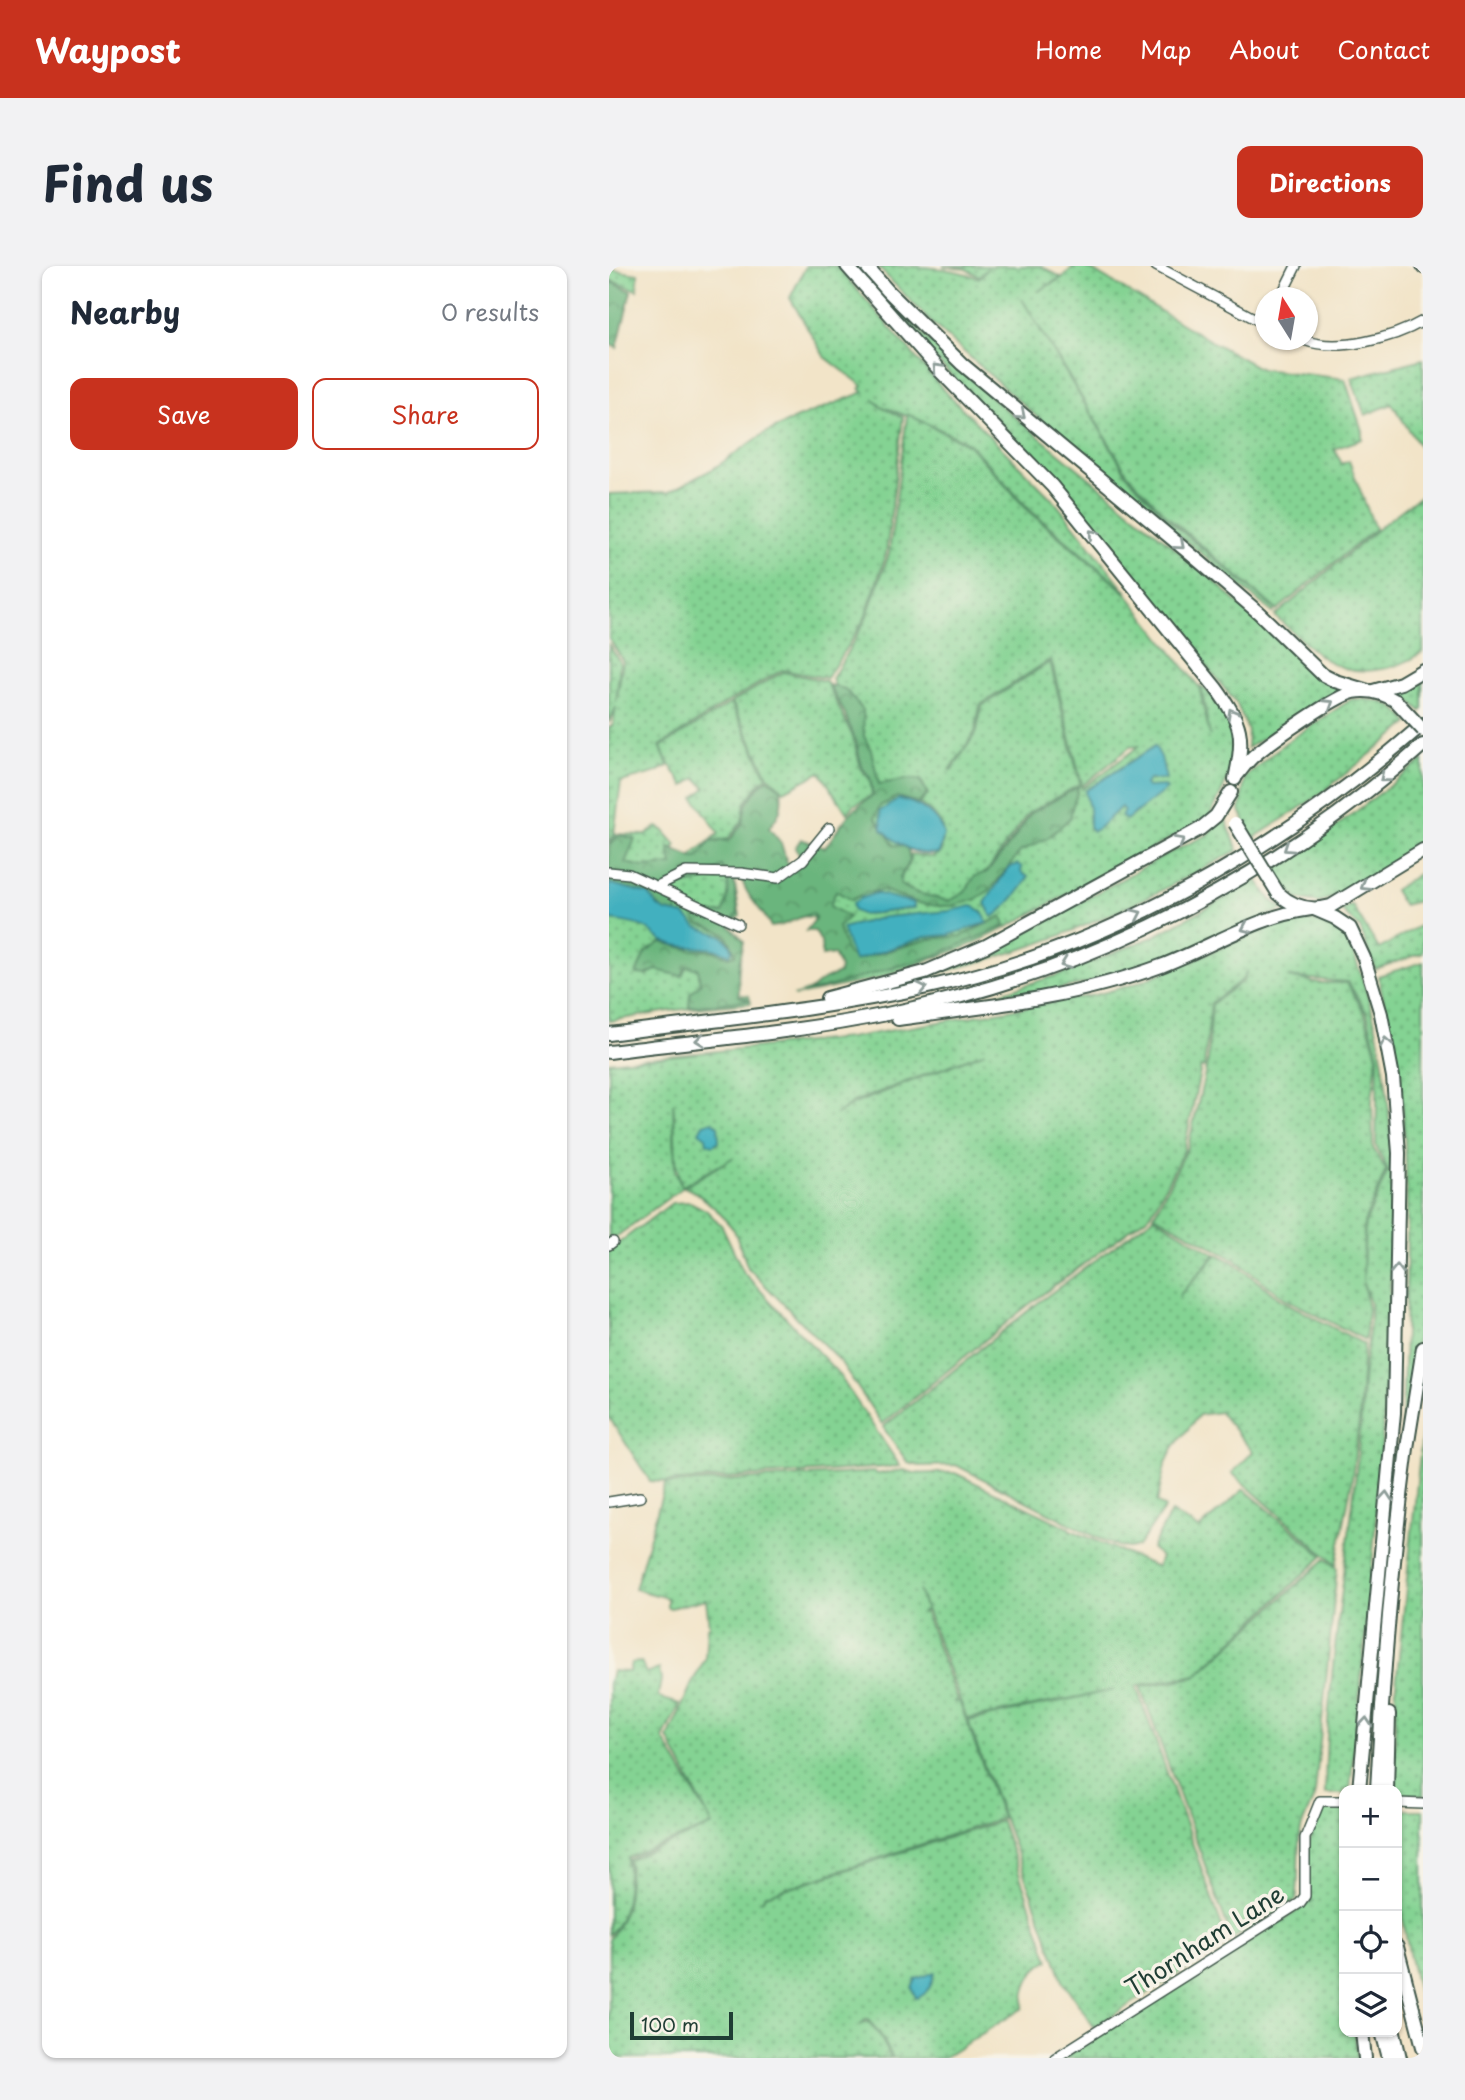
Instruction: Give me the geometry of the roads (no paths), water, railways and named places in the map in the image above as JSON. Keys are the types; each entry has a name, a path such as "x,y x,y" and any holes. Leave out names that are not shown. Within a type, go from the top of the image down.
{"highway":[{"path":"686,1024 861,990 946,963 1023,927 1200,829 1216,816 1231,792 1235,779 1241,745 1240,728 1216,688 1052,486 941,372 847,266"},
{"path":"866,266 962,364 1239,596 1323,675 1396,701 1423,730"},
{"path":"1235,779 1254,755 1347,694 1401,683 1423,670"},
{"path":"609,1034 846,1002 930,986 1034,957 1112,926 1203,880 1270,841 1334,797 1423,723"},
{"path":"609,1052 873,1017 946,1001 1057,967 1159,923 1246,877 1344,809 1423,745"},
{"path":"1231,792 1235,823 1277,892 1296,905 1335,918 1350,928 1364,958 1381,1014 1393,1077 1399,1153 1394,1413 1359,1785"},
{"path":"768,1033 832,1028 975,1009 1085,989 1161,966 1273,916 1338,904 1423,850"},
{"path":"1377,1785 1395,1552 1423,1348"},
{"path":"1387,1785 1390,1683 1413,1448 1413,1416"},
{"path":"1402,1966 1423,2047"},
{"path":"1363,2037 1365,2058"},
{"path":"1384,2037 1389,2058"},
{"path":"1395,2037 1400,2058"}],"street":[{"path":"1156,266 1255,319"},
{"path":"1286,287 1296,266"},
{"path":"1318,343 1361,344 1423,321"},
{"path":"657,886 686,872 741,873 778,878 803,860 829,828"},
{"path":"609,873 629,874 738,924"},
{"path":"609,1502 640,1497"},
{"name":"Thornham Lane","path":"1055,2058 1300,1903 1305,1896 1305,1838 1320,1801 1339,1801"},
{"path":"1402,1803 1423,1804"}],"water":[{"path":"1155,746 1161,757 1166,779 1149,780 1145,784 1147,787 1164,786 1167,789 1126,820 1121,816 1124,811 1121,807 1093,831 1089,827 1085,791"},
{"path":"899,799 920,807 937,821 944,834 939,853 915,851 894,840 882,829 880,811"},
{"path":"1017,864 1022,867 1021,872 1028,877 1012,899 992,917 985,903 1008,868"},
{"path":"609,883 649,894 658,906 666,911 685,915 697,927 721,935 731,945 730,955 714,949 675,945 661,940 646,928 609,920"},
{"path":"876,893 914,903 914,908 863,915 854,911 852,904"},
{"path":"972,906 982,912 987,923 949,935 925,937 854,961 842,928 884,917 949,911"},
{"path":"712,1121 718,1126 719,1141 713,1145 707,1143 706,1137 699,1132 703,1124"},
{"path":"935,1972 927,1991 916,1998 912,1988 916,1979"}]}
